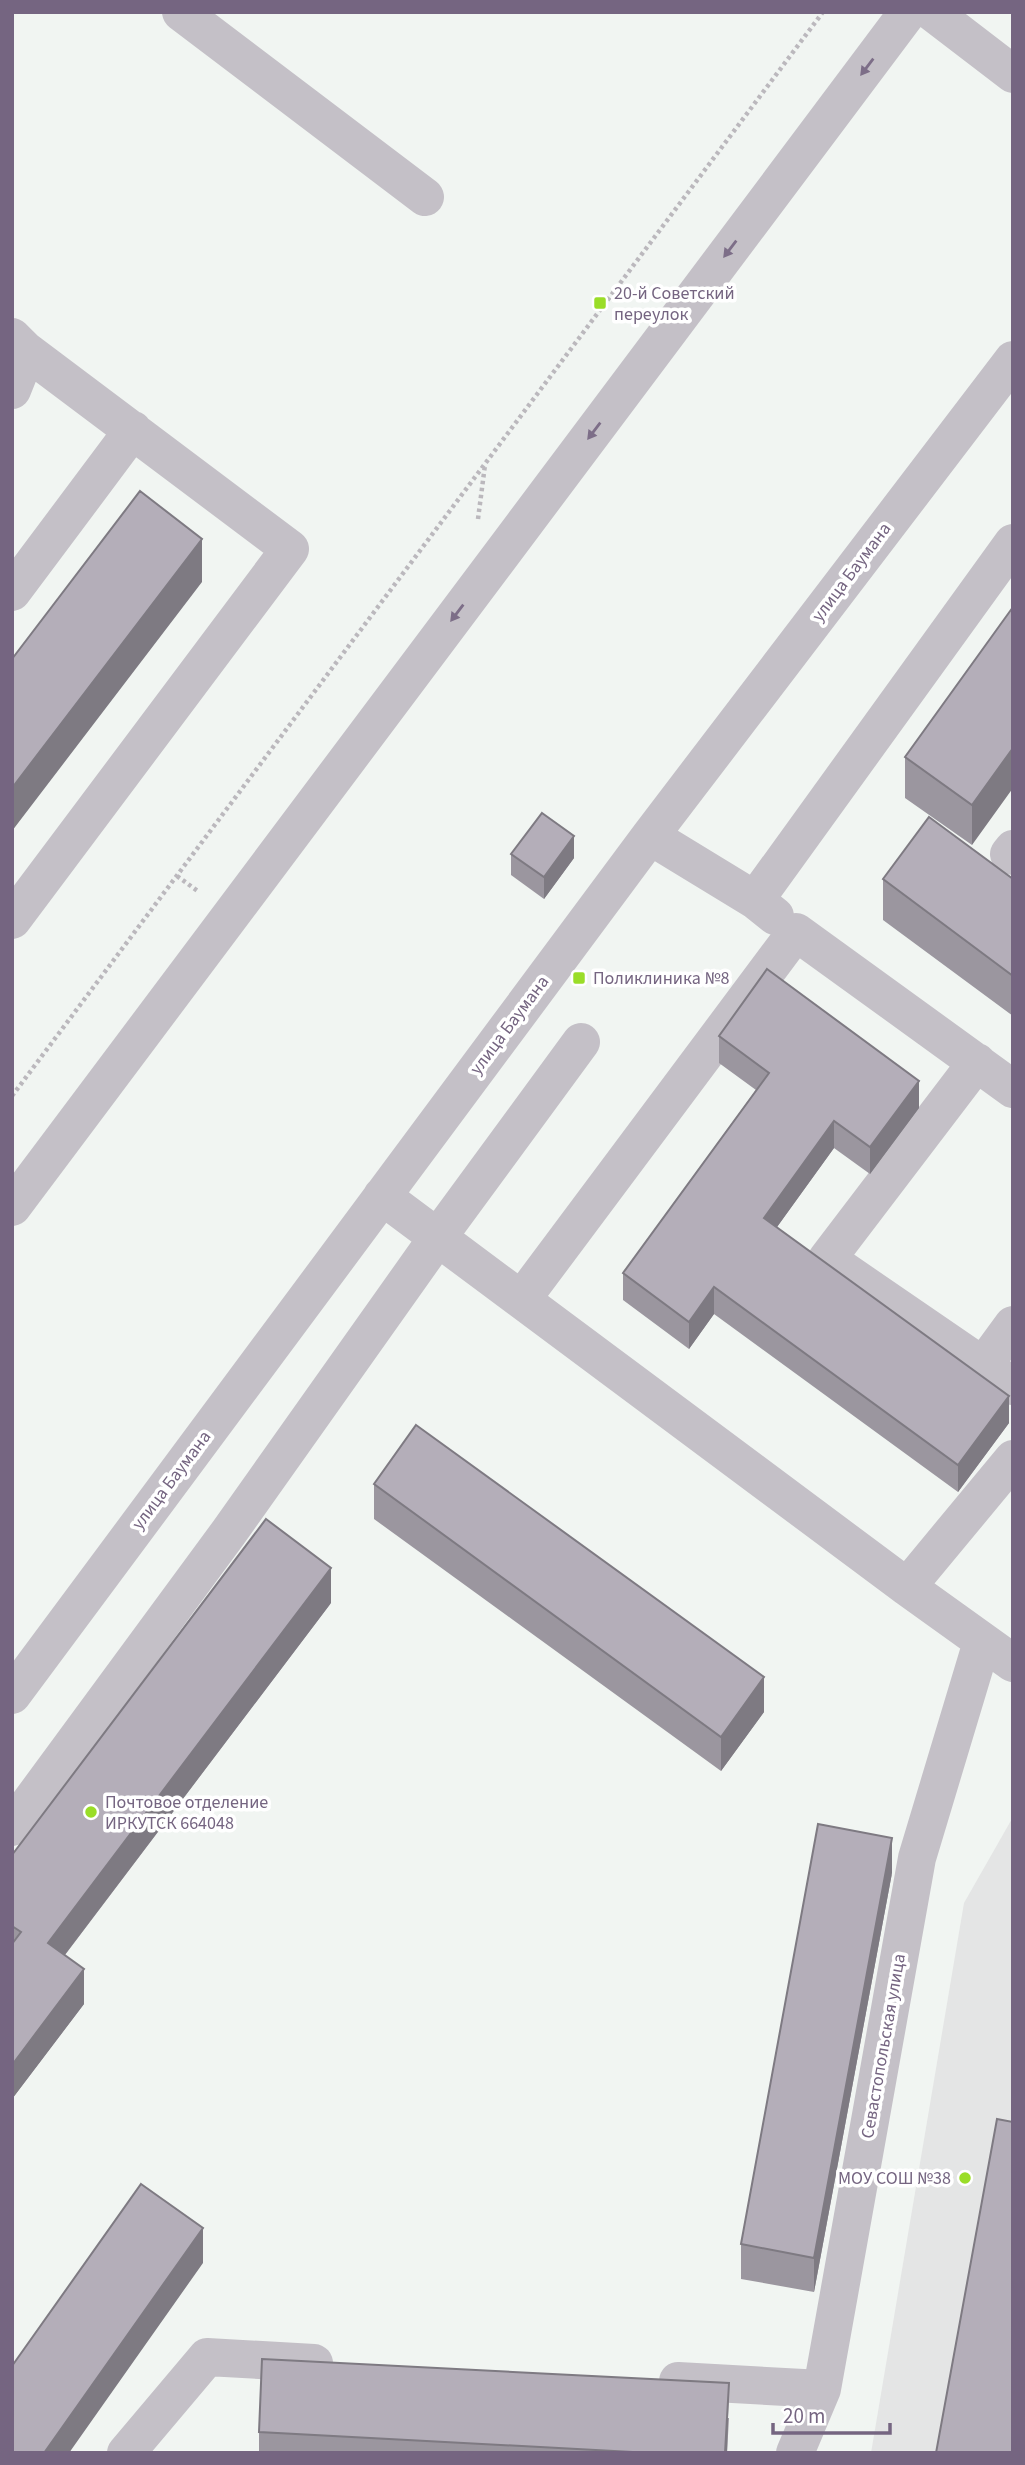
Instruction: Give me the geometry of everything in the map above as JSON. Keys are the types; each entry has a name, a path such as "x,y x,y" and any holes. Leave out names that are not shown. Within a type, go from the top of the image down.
{"street":[{"path":"181,12 425,197"},
{"path":"12,1207 908,12"},
{"path":"932,12 1013,74"},
{"path":"12,390 24,360 19,343"},
{"path":"12,920 290,549 19,343"},
{"name":"улица Баумана","path":"12,1695 650,836 1013,360"},
{"path":"12,592 133,430"},
{"path":"755,900 1013,543"},
{"path":"650,836 755,900 1013,1089"},
{"path":"1013,849 1009,854 1013,856"},
{"path":"523,1299 796,932"},
{"path":"12,1827 229,1532 581,1042"},
{"path":"977,1062 827,1259 998,1376 1013,1325"},
{"path":"382,1196 1013,1663"},
{"path":"907,1587 1013,1459"},
{"name":"Севастопольская улица","path":"795,2453 822,2389 918,1858 982,1642"},
{"path":"126,2453 207,2357 343,2364"},
{"path":"644,2380 822,2389"}],"path":[{"path":"12,1096 823,12"},
{"path":"177,876 207,898"}],"shaded area":[{"name":"МОУ СОШ №38","path":"1013,1817 1013,2453 871,2453 964,1903"}],"building":[{"path":"140,491 202,539 12,788 12,659"},
{"path":"1013,607 1013,748 972,805 905,757"},
{"path":"542,813 574,836 544,877 511,854"},
{"path":"929,817 1013,879 1013,976 883,879"},
{"path":"767,969 919,1081 870,1147 834,1121 764,1218 1009,1396 958,1465 714,1287 689,1322 623,1273 769,1073 719,1036"},
{"path":"416,1425 764,1677 721,1737 374,1484"},
{"path":"266,1519 331,1568 48,1943 84,1969 12,2065 12,1944 21,1932 12,1926 12,1855"},
{"path":"818,1824 892,1838 814,2258 741,2244"},
{"path":"997,2119 1013,2122 1013,2453 936,2453"},
{"path":"141,2184 203,2228 44,2453 12,2453 12,2366"},
{"path":"262,2359 729,2383 725,2453 651,2453 259,2432"}],"place":[{"name":"20-й Советский переулок","path":"600,303"},
{"name":"Поликлиника №8","path":"579,978"},
{"name":"Почтовое отделение ИРКУТСК 664048","path":"91,1812"},
{"name":"МОУ СОШ №38","path":"965,2178"}]}
